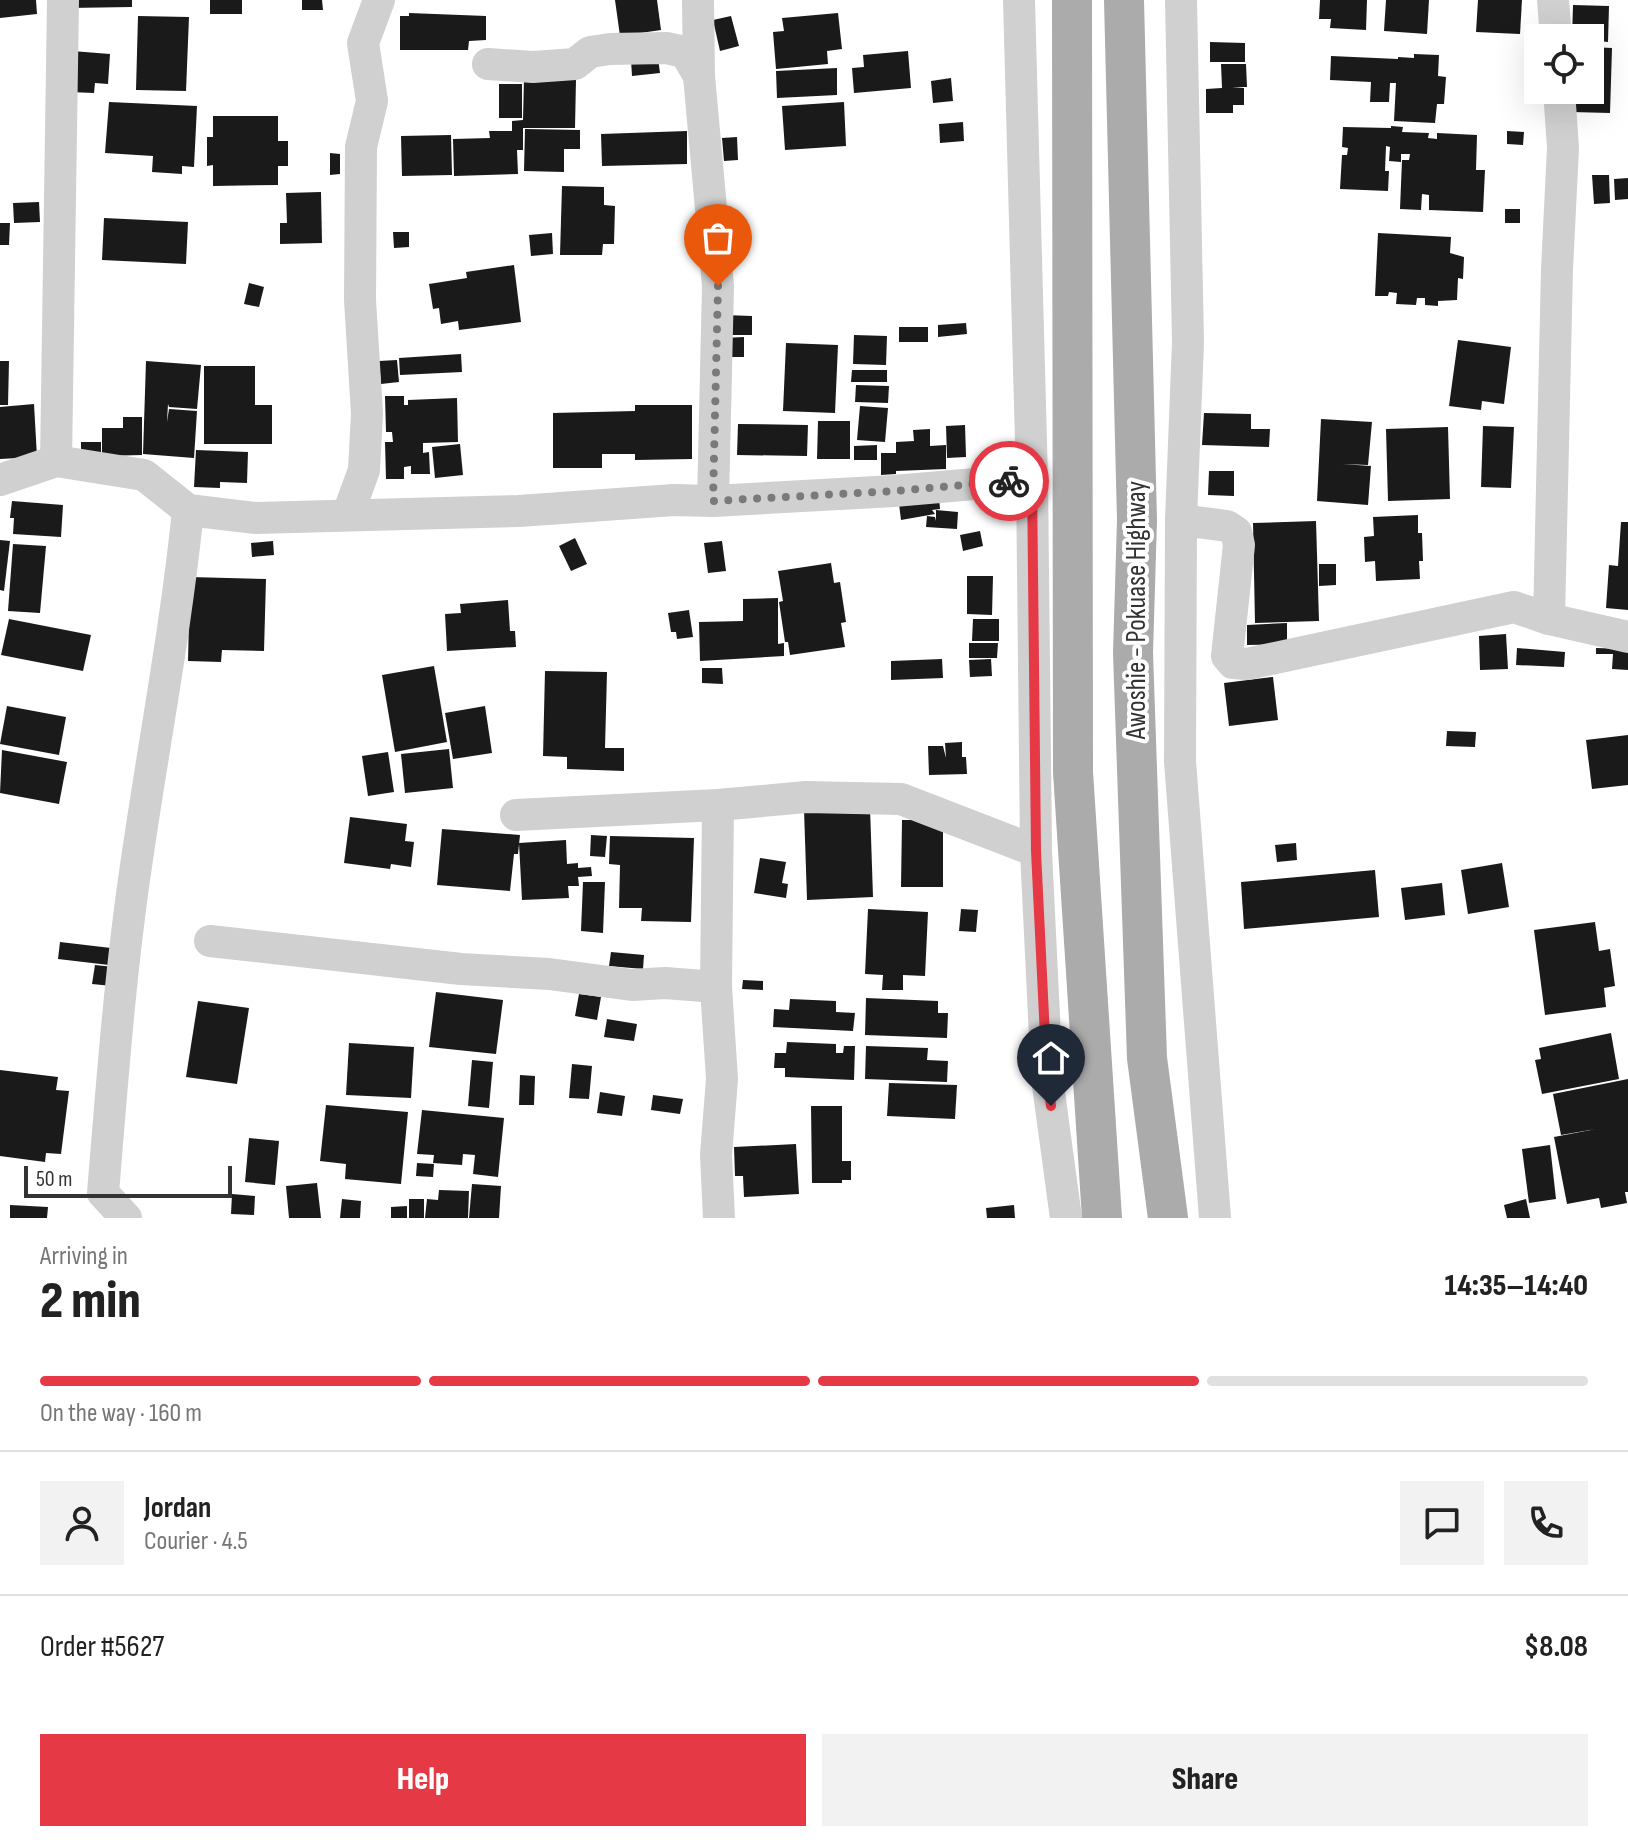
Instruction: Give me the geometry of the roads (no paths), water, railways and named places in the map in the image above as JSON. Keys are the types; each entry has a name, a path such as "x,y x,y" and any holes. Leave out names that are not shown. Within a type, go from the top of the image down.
{"main road":[{"path":"1072,0 1073,772 1102,1218"},
{"name":"Awoshie - Pokuase Highway","path":"1124,0 1137,520 1133,653 1147,1058 1168,1218"},
{"path":"1075,632 1133,653"}],"street":[{"path":"56,461 63,0"},
{"path":"348,514 364,470 367,414 360,300 361,147 372,101 363,43 379,0"},
{"path":"698,0 699,76 718,286 713,501"},
{"path":"1019,0 1032,479 1036,851 1047,1078 1066,1218"},
{"path":"1181,0 1188,342 1181,520 1180,761 1215,1218"},
{"path":"1553,0 1555,24"},
{"path":"488,64 533,67 575,64 590,52 666,48 685,52 699,76"},
{"path":"1549,619 1557,269 1563,148 1560,104"},
{"path":"0,480 56,461 144,475 188,510 256,518 519,511 674,500 713,501 894,491 1032,479"},
{"path":"126,1218 103,1193 112,1074 136,869 181,578 188,510"},
{"path":"1181,520 1227,526 1236,532 1239,545 1227,656 1233,663 1261,661 1514,607 1549,619 1628,637"},
{"path":"516,815 718,805 806,797 901,799 1036,851"},
{"path":"718,805 716,987 722,1079 716,1155 719,1218"},
{"path":"210,941 632,985 665,983 716,987"}]}
